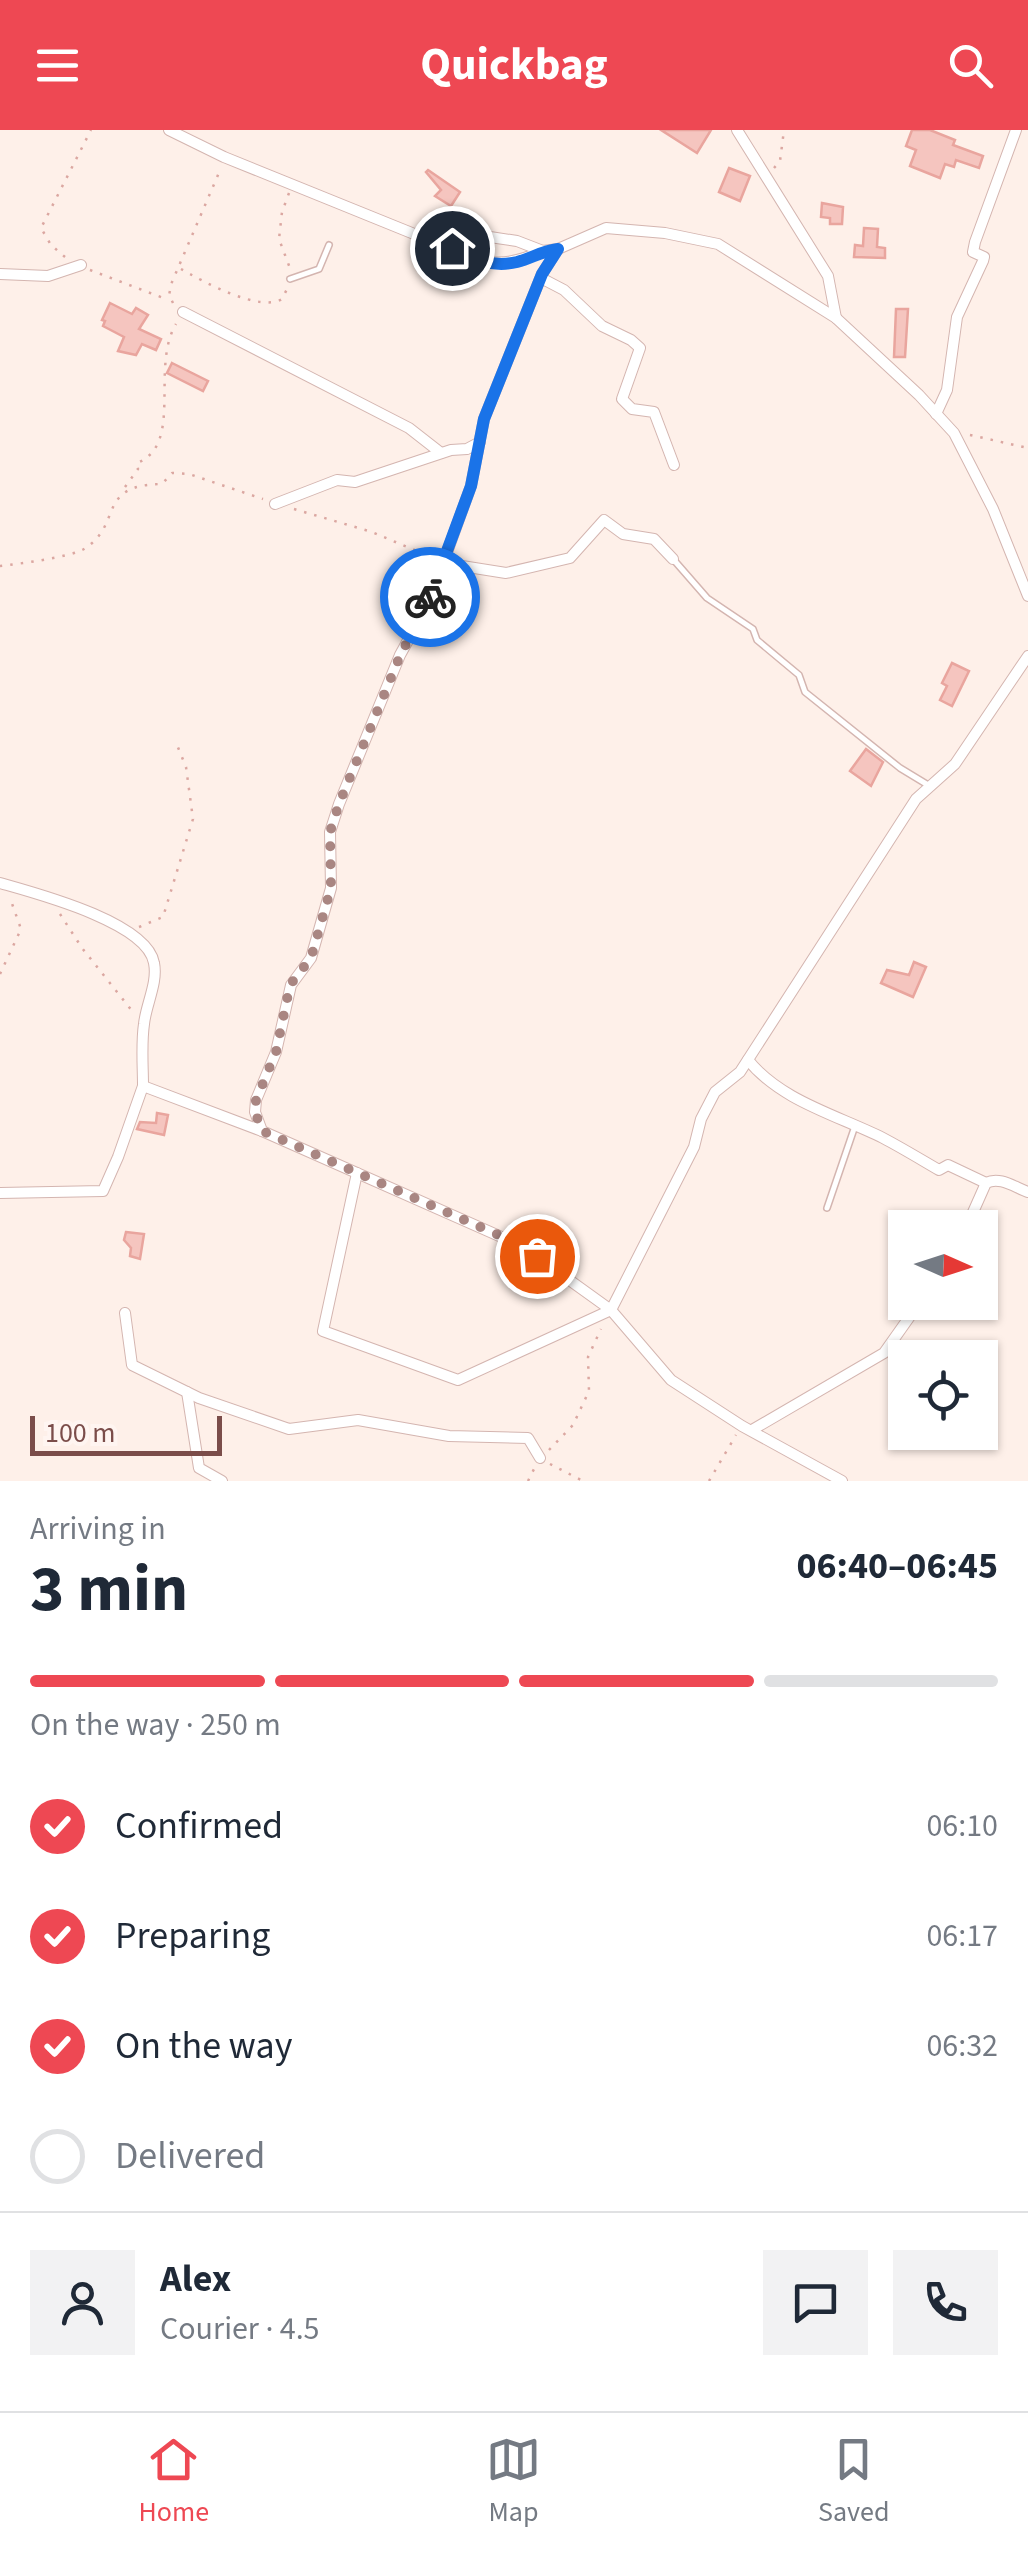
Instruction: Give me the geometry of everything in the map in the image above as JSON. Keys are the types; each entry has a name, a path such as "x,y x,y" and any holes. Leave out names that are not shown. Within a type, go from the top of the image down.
{"street":[{"path":"169,130 224,157 419,237 440,242 479,262 516,262 606,228 718,244 836,318 954,433 993,509 1028,596"},
{"path":"737,130 828,276 836,318"},
{"path":"936,414 948,390 958,317 984,262 984,257 973,252 975,242 1016,130"},
{"path":"440,242 490,237 517,241 543,251"},
{"path":"262,1131 255,1112 256,1100 276,1052 290,985 311,958 331,888 330,832 339,804 443,563 471,486 484,419 541,278 558,249"},
{"path":"0,274 48,276 81,266"},
{"path":"541,278 564,290 602,326 640,348 622,400 632,408 654,412 674,464"},
{"path":"183,312 409,428 441,453"},
{"path":"276,504 336,480 355,482 480,442"},
{"path":"443,563 506,574 570,558 604,520 622,534 654,539 673,559"},
{"path":"357,1173 323,1330 458,1380 610,1310 694,1147 704,1112 719,1087 737,1075 748,1060 916,799 955,764 1028,656"},
{"path":"0,1193 103,1191 143,1086 144,1025 154,964 152,954 128,931 93,913 1,884"},
{"path":"748,1060 764,1080 938,1170 948,1165 986,1183 1000,1180 1028,1192"},
{"path":"143,1086 262,1131 522,1246 610,1310 671,1380 842,1481"},
{"path":"974,1210 986,1183"},
{"path":"125,1313 132,1365 186,1392 289,1429 358,1420 449,1436 528,1438 540,1458"},
{"path":"747,1428 884,1353 907,1320"},
{"path":"186,1392 199,1468 222,1481"}],"lane":[{"path":"290,278 320,269 328,245"},
{"path":"673,559 707,598 753,629 758,640 799,675 805,692 900,768 928,785"},
{"path":"827,1208 855,1126"}],"path":[{"path":"0,566 84,550 97,536 138,469 137,463 153,454 163,435 166,352 172,329 183,312 170,300 81,266 51,245 41,228 91,130"},
{"path":"765,174 780,161 784,130"},
{"path":"170,300 169,293 224,157"},
{"path":"180,268 222,290 266,304 282,299 290,278 289,262 279,240 282,212 293,183"},
{"path":"954,433 1028,448"},
{"path":"120,497 139,484 162,484 172,473 190,474 372,532 443,563"},
{"path":"128,931 163,917 191,827 194,807 177,745"},
{"path":"0,974 21,929 16,907 1,884"},
{"path":"49,898 82,948 144,1025"},
{"path":"528,1481 540,1458 576,1419 589,1391 588,1357 610,1310"},
{"path":"709,1481 747,1428"},
{"path":"540,1458 583,1481"}],"building":[{"path":"661,130 711,130 697,153"},
{"path":"912,130 930,130 955,140 953,145 983,156 979,168 956,160 954,167 945,164 940,178 910,166 916,150 906,146"},
{"path":"729,168 750,176 740,201 719,192"},
{"path":"428,170 460,192 451,206 435,196 441,190"},
{"path":"822,203 843,207 842,224 830,224 830,218 821,217"},
{"path":"864,228 878,229 877,247 885,248 885,258 854,257 855,245 863,246"},
{"path":"110,303 132,314 136,308 148,315 139,329 161,339 156,350 142,344 136,355 118,351 124,337 103,326 102,320"},
{"path":"896,309 908,309 905,357 894,357"},
{"path":"172,363 208,381 203,391 167,373"},
{"path":"952,663 969,671 952,706 940,700 947,686 942,683"},
{"path":"866,749 883,762 871,786 850,771"},
{"path":"914,962 926,967 913,997 881,983 887,970 909,975"},
{"path":"157,1113 168,1115 164,1135 137,1129 140,1122 156,1123"},
{"path":"126,1232 144,1234 140,1259 130,1256 131,1248 124,1240"}],"way so far":[{"path":"430,597 400,656 339,804 330,832 331,888 311,958 290,985 276,1052 256,1100 255,1112 262,1131 510,1240 537,1256"}],"route":[{"path":"430,597 471,486 484,419 542,274 558,249 498,264 479,262 452,248"}]}
